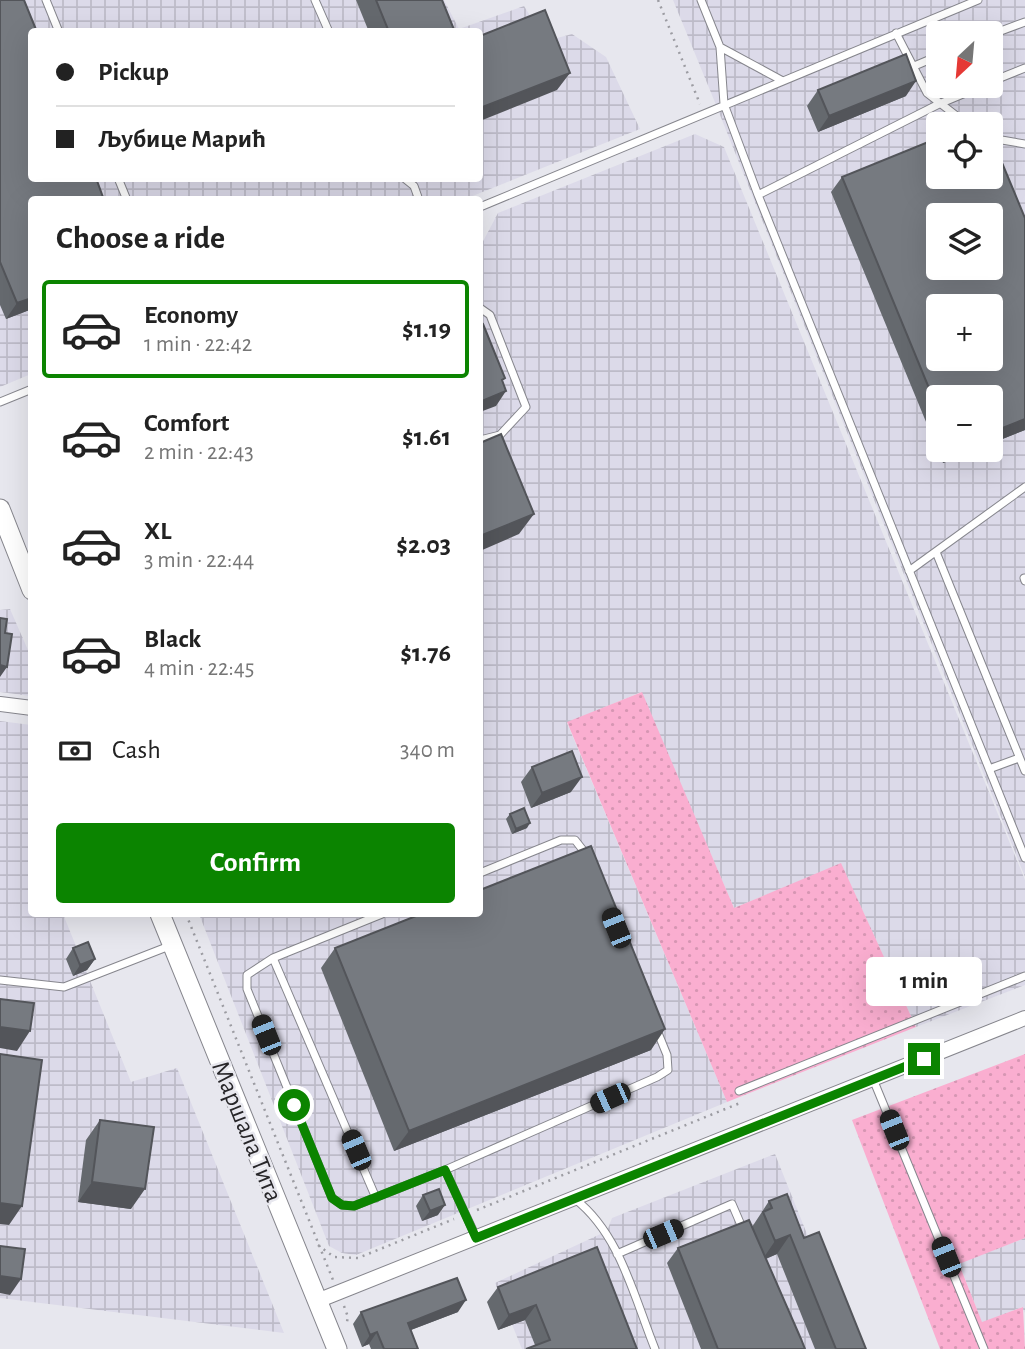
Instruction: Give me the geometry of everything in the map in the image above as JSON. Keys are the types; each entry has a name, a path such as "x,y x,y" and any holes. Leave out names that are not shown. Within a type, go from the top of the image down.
{"main road":[{"path":"0,509 28,580"},
{"name":"Маршала Тита","path":"161,917 317,1301 341,1341"}],"street":[{"path":"0,704 28,708"},
{"path":"317,1301 1025,1018"}],"lane":[{"path":"46,0 57,28"},
{"path":"315,0 327,28"},
{"path":"701,0 720,47 724,104 758,195 1025,858"},
{"path":"483,206 978,0"},
{"path":"1003,30 1025,22"},
{"path":"896,33 919,83 950,112"},
{"path":"720,47 781,80"},
{"path":"912,67 926,61"},
{"path":"1003,77 1025,68"},
{"path":"758,195 953,98"},
{"path":"1003,140 1025,144"},
{"path":"483,310 490,315 526,407 500,435 483,439"},
{"path":"0,402 28,391"},
{"path":"909,572 1025,487"},
{"path":"936,552 1025,771"},
{"path":"989,769 1020,758"},
{"path":"483,872 561,840 575,840 585,851 590,864"},
{"path":"375,917 273,958 247,975 247,989 332,1198 342,1205 354,1206 445,1170 657,1077 668,1070 667,1055 652,1017"},
{"path":"0,980 64,987 173,945"},
{"path":"273,958 376,1198"},
{"path":"739,1091 1025,976"},
{"path":"873,1079 984,1349"},
{"path":"445,1170 476,1238"},
{"path":"575,1199 594,1213 607,1231 655,1349"},
{"path":"617,1254 732,1204 747,1240"}],"path":[{"path":"658,0 703,113"},
{"path":"187,917 339,1292 348,1317 341,1341"},
{"path":"318,1245 334,1258 358,1258 745,1101"}],"shaded area":[{"path":"0,0 444,0 458,28 28,28 28,182 483,182 483,28 462,28 524,6 546,41 572,34 606,57 640,129 472,196 28,196 28,375 0,387"},
{"path":"673,0 1025,0 1025,877 714,100"},
{"path":"695,134 724,147 1025,880 1025,985 916,1027 841,864 734,908 641,692 567,723 727,1102 356,1255 342,1253 329,1246 200,917 483,917 483,241 498,213"},
{"path":"10,609 28,650 28,696 0,692 0,610"},
{"path":"642,692 734,908 841,863 916,1027 727,1102 567,722"},
{"path":"0,721 28,725 28,917 64,917 131,1082 177,1068 284,1333 0,1298"},
{"path":"1025,1054 1025,1238 959,1264 982,1322 1023,1307 1025,1349 940,1349 852,1120"},
{"path":"775,1154 853,1349 522,1349 495,1283 607,1231 612,1218"},
{"path":"1025,1238 1025,1313 1022,1307 982,1323 959,1263"}],"building":[{"path":"0,0 24,0 35,28 28,28 28,182 97,182 103,196 28,196 28,299 17,303 0,262"},
{"path":"376,0 442,0 453,28 387,28"},
{"path":"545,10 570,73 483,107 483,35"},
{"path":"906,54 916,81 829,116 818,90"},
{"path":"926,143 926,189 1003,189 1003,165 1025,218 1025,419 1003,428 1003,385 928,385 842,177"},
{"path":"483,324 505,378 502,380 506,391 483,401"},
{"path":"501,434 534,514 483,535 483,442"},
{"path":"0,618 7,619 5,633 12,634 7,667 0,665"},
{"path":"572,751 582,777 542,793 532,767"},
{"path":"524,808 530,823 516,829 510,814"},
{"path":"591,846 665,1029 409,1131 335,948 413,917 483,917 483,889"},
{"path":"88,942 95,959 80,965 73,948"},
{"path":"0,999 34,1003 30,1031 0,1027"},
{"path":"0,1054 42,1060 22,1206 0,1203"},
{"path":"100,1120 154,1127 145,1189 92,1182"},
{"path":"439,1189 445,1205 430,1211 423,1195"},
{"path":"787,1194 804,1238 819,1232 866,1349 836,1349 790,1235 775,1241 763,1212 772,1208 769,1201"},
{"path":"749,1220 805,1349 718,1349 678,1248"},
{"path":"0,1246 25,1249 21,1279 0,1276"},
{"path":"597,1247 637,1349 526,1349 550,1340 536,1305 509,1315 498,1287"},
{"path":"457,1278 466,1300 408,1323 418,1349 384,1349 377,1332 370,1335 361,1312"}],"route":[{"path":"294,1105 332,1198 342,1205 354,1206 445,1170 476,1238 924,1059"}]}
